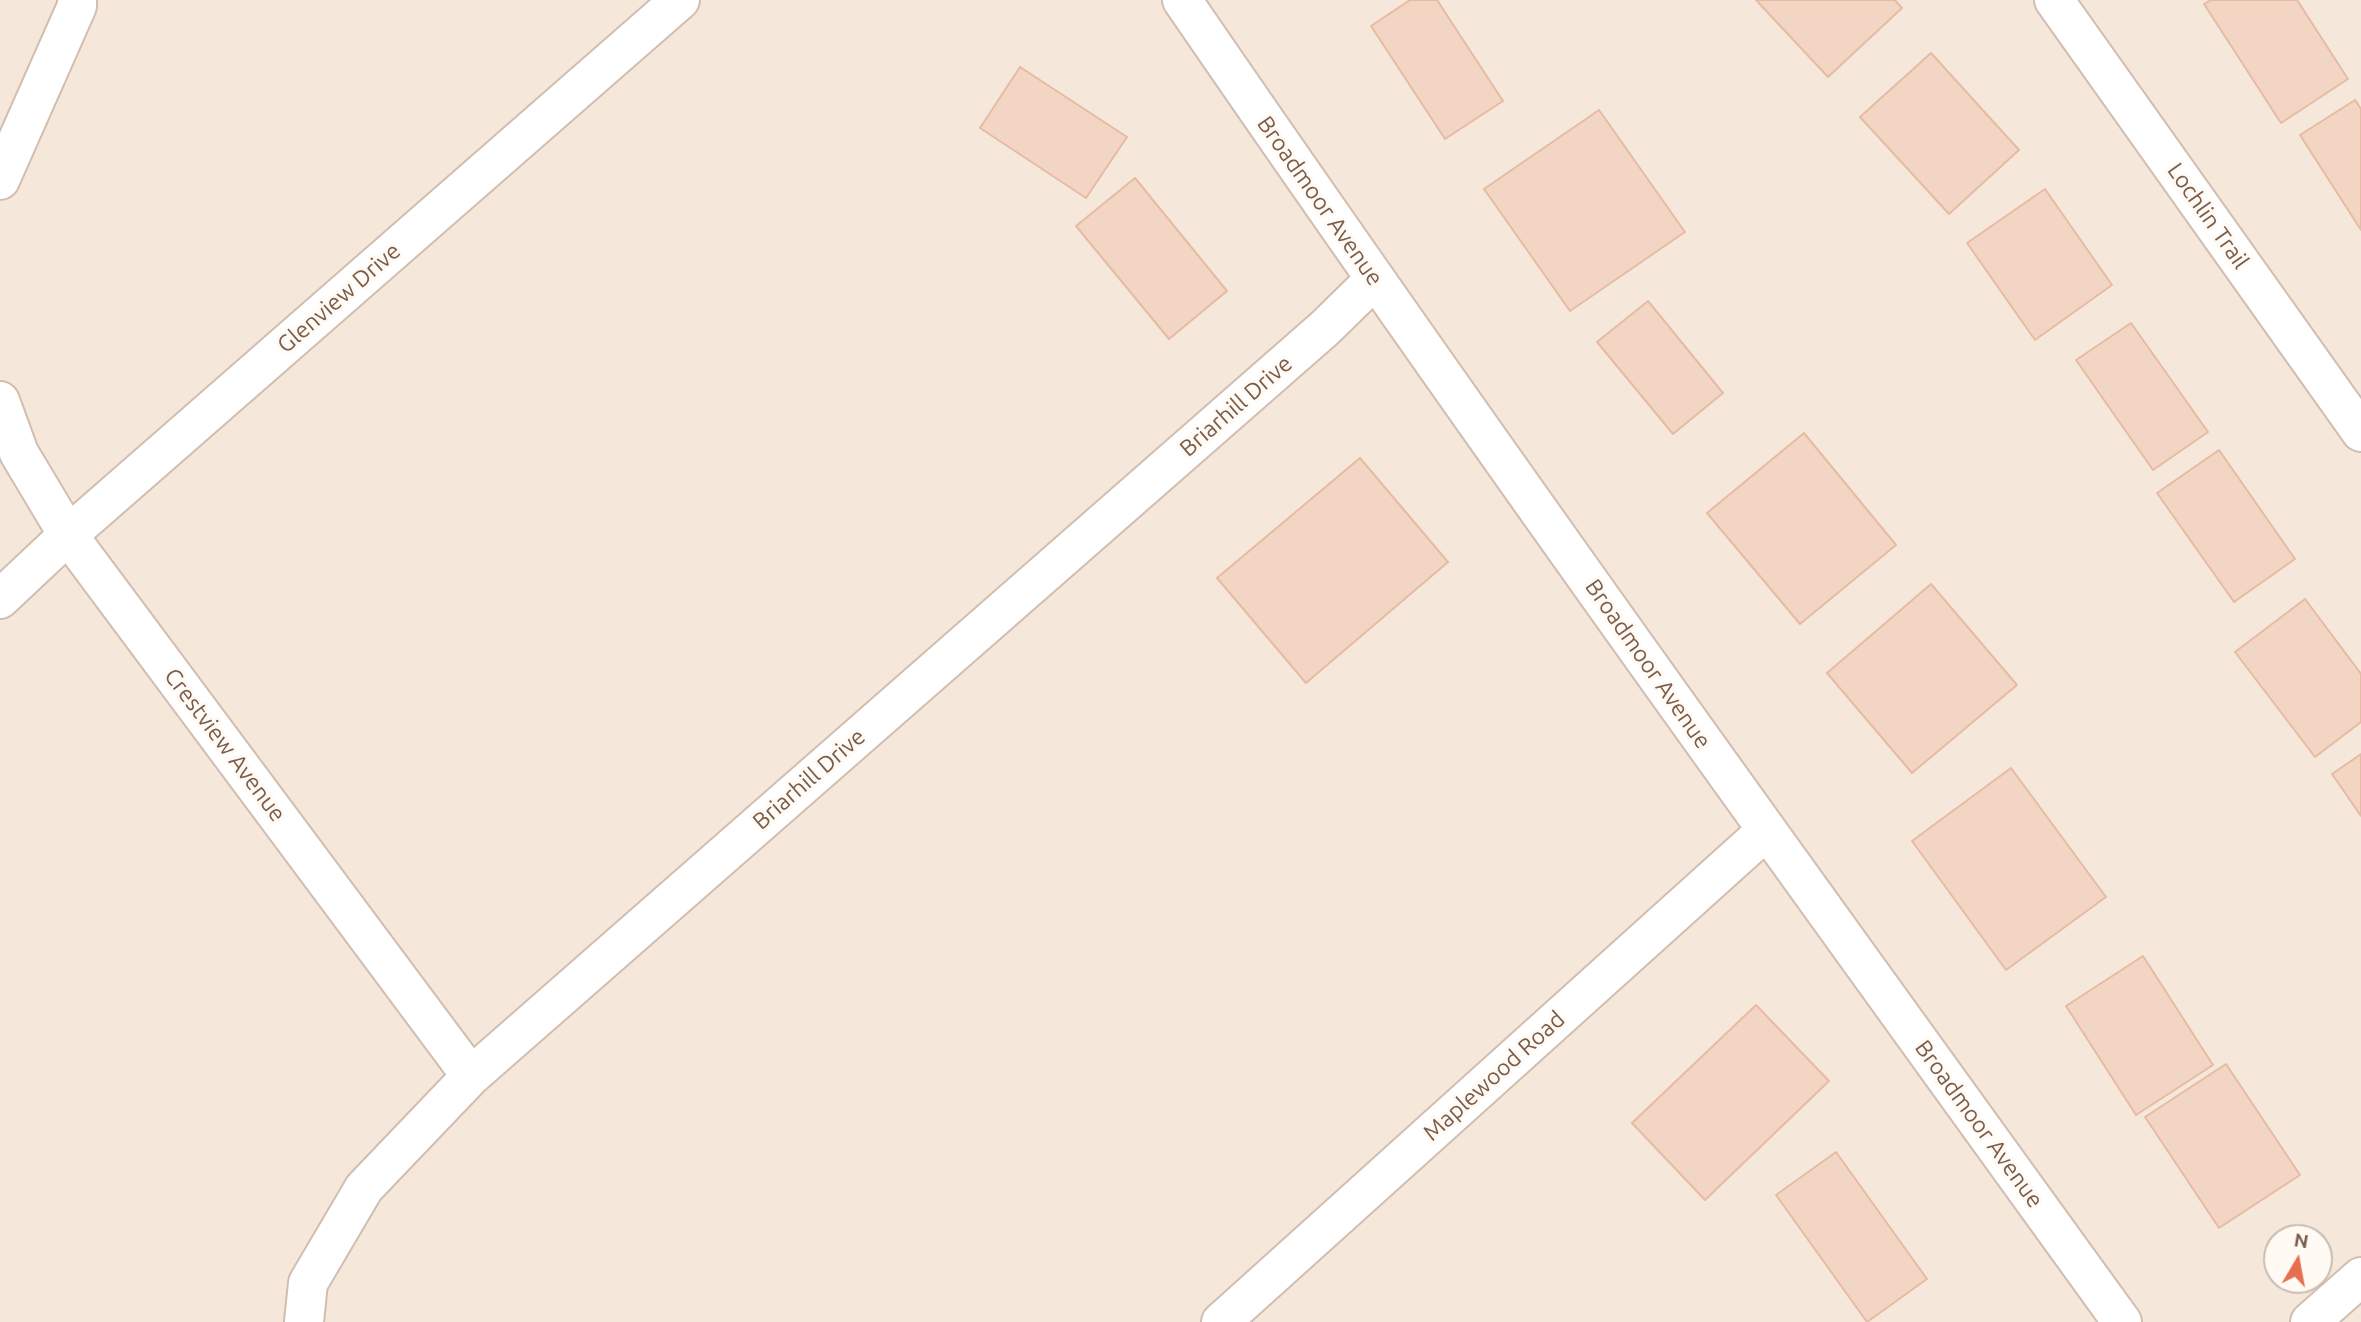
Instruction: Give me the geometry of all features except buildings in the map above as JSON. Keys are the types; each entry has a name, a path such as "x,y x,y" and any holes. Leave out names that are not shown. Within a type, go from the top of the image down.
{"street":[{"path":"0,180 77,6 77,0"},
{"name":"Glenview Drive","path":"0,599 68,535 680,0"},
{"name":"Broadmoor Avenue","path":"1182,0 1374,280 2122,1322"},
{"name":"Lochlin Trail","path":"2054,0 2361,432"},
{"name":"Briarhill Drive","path":"304,1322 309,1283 364,1188 471,1076 1325,328 1374,280"},
{"name":"Crestview Avenue","path":"0,401 19,453 68,535 471,1076"},
{"name":"Maplewood Road","path":"1221,1322 1767,830"},
{"path":"2310,1322 2361,1277"}],"shaded area":[{"path":"0,0 2361,0 2361,1322 0,1322"}]}
